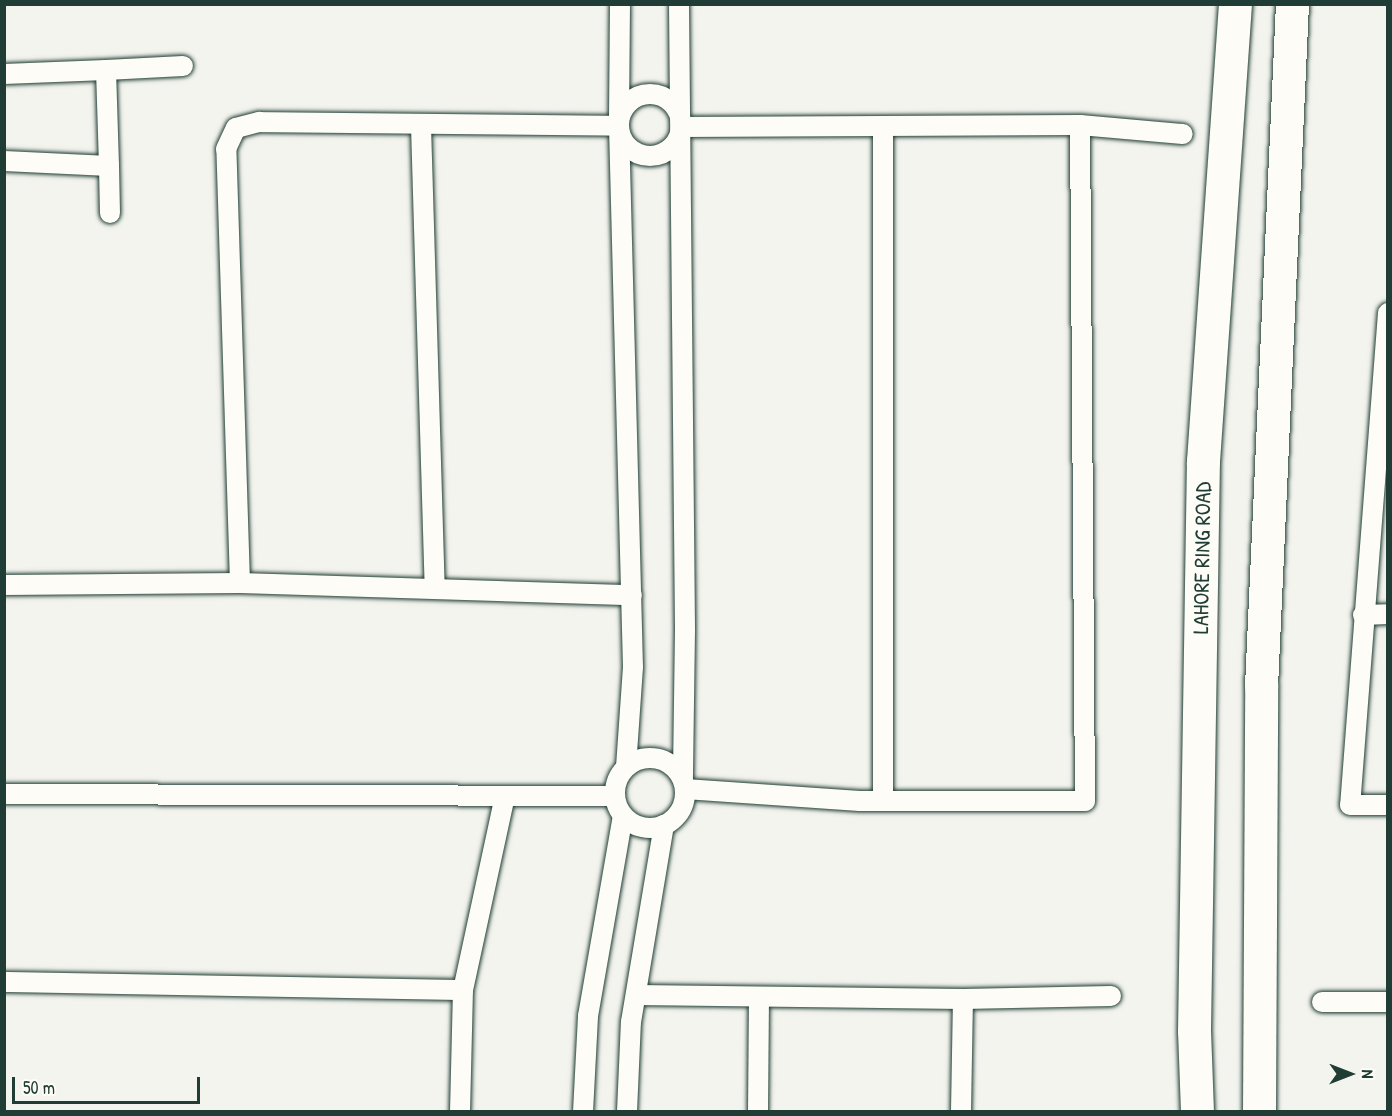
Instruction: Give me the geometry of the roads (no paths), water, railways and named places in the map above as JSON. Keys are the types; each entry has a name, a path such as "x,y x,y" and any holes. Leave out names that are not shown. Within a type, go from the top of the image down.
{"highway":[{"name":"LAHORE RING ROAD","path":"1197,1112 1194,1031 1203,461 1234,4"},
{"path":"1259,1112 1261,686 1292,4"}],"street":[{"path":"583,1112 587,1026 624,816 615,796 615,785 626,766 632,716 632,595 619,126 620,4"},
{"path":"624,816 642,827 664,825 681,811 684,784 681,117 670,100 651,93 632,100 621,116 619,126 628,147 649,156 671,148 681,128 679,4"},
{"path":"4,74 183,66"},
{"path":"106,70 110,213"},
{"path":"240,583 226,149 236,128 259,122 422,126 619,126"},
{"path":"681,128 1080,125 1183,134"},
{"path":"626,766 636,760 658,758 668,762 684,784 883,801 1085,801 1080,125"},
{"path":"422,126 435,589"},
{"path":"883,126 883,801"},
{"path":"4,161 109,166"},
{"path":"1388,313 1350,806 1388,805"},
{"path":"4,585 240,583 632,595"},
{"path":"1363,615 1388,614"},
{"path":"4,794 615,796"},
{"path":"460,1112 463,990 505,796"},
{"path":"627,1112 628,1044 664,825"},
{"path":"4,982 463,990"},
{"path":"636,995 963,999 1111,996"},
{"path":"758,1112 759,998"},
{"path":"961,1112 963,999"},
{"path":"1322,1002 1388,1002"}]}
